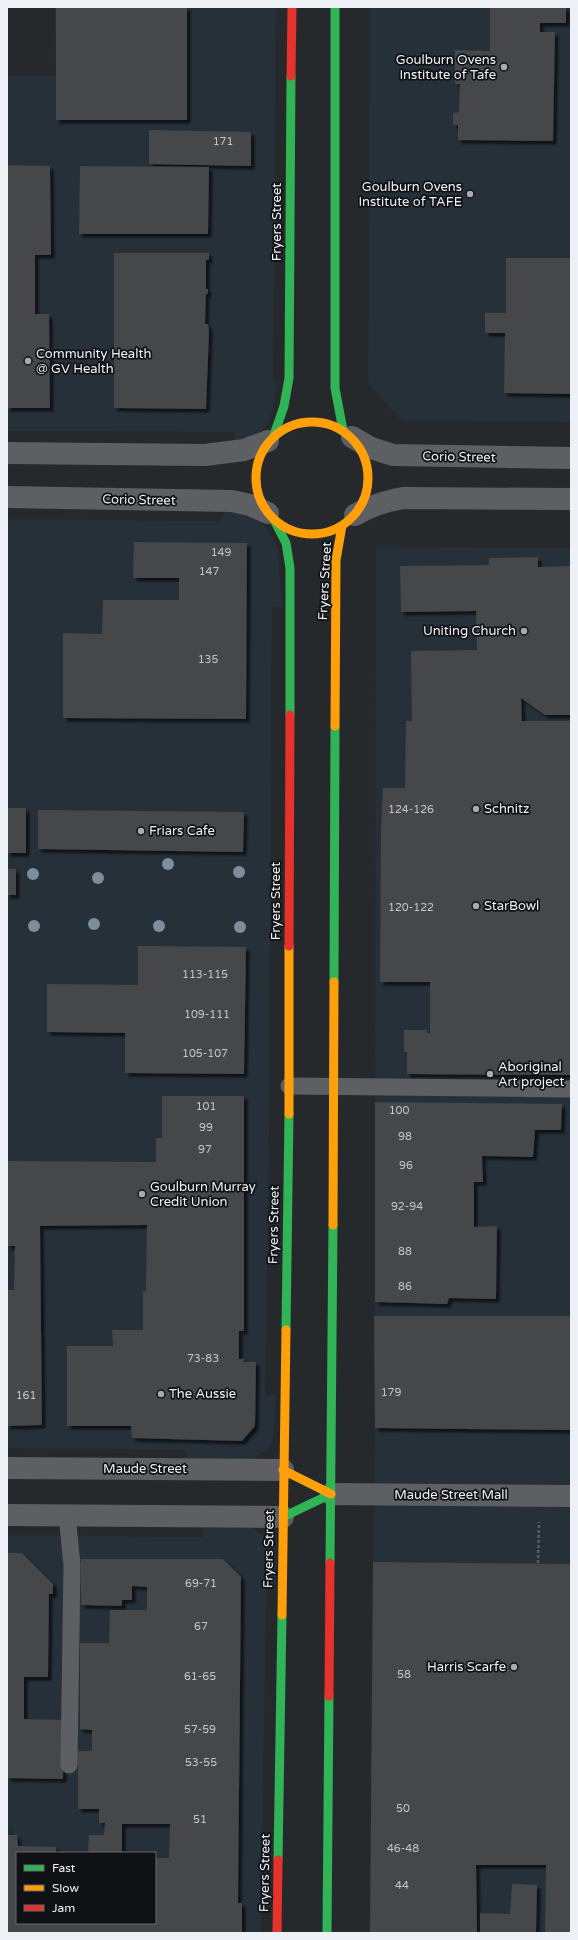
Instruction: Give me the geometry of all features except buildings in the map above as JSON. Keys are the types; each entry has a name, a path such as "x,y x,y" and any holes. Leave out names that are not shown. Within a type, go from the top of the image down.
{"street":[{"name":"Fryers Street","path":"271,438 284,406 289,378 292,7"},
{"path":"335,7 335,388 347,434"},
{"path":"7,453 205,455 244,450 271,438 290,426 308,421 326,422 347,434 364,455 369,476 366,497 348,521"},
{"name":"Corio Street","path":"347,434 371,448 393,455 571,458"},
{"path":"271,438 260,454 256,470 256,485 260,500 271,517 289,530 307,535 325,533 348,521 364,510 392,500 403,498 571,499"},
{"name":"Corio Street","path":"7,497 232,501 250,505 271,517"},
{"name":"Fryers Street","path":"271,517 286,543 290,568 289,1086 277,1933"},
{"name":"Fryers Street","path":"327,1933 334,1087 336,560 348,521"},
{"name":"Maude Street","path":"7,1468 283,1470"},
{"path":"283,1470 331,1494"},
{"path":"7,1515 283,1517 331,1494"},
{"name":"Maude Street Mall","path":"331,1494 571,1496"}],"lane":[{"path":"289,1086 571,1089"},
{"path":"67,1515 72,1565 69,1765"}],"path":[{"path":"538,1563 540,1495"}],"shaded area":[{"path":"55,7 276,7 273,374 277,390 269,424 262,430 244,439 236,440 234,432 7,431 7,76 56,76"},
{"name":"Goulburn Ovens Institute of TAFE","path":"370,7 571,7 571,422 402,421 368,382"},
{"path":"237,511 256,518 262,523 278,549 282,607 272,608 269,1133 265,1395 276,1395 273,1438 269,1448 252,1459 186,1458 184,1450 7,1448 7,519 217,521 221,520 225,512"},
{"path":"376,547 571,548 571,1933 370,1933 375,1428"},
{"path":"203,1528 252,1528 265,1536 270,1542 276,1552 276,1585 266,1586 261,1933 7,1933 7,1535 203,1537"}],"traffic: fast":[{"path":"335,7 335,388 343,430"},
{"path":"274,435 284,406 289,378 291,76"},
{"path":"274,520 286,543 290,568 290,715"},
{"path":"334,982 335,726"},
{"path":"286,1330 289,1114"},
{"path":"330,1563 333,1225"},
{"path":"283,1517 331,1494"},
{"path":"278,1860 282,1615"},
{"path":"327,1933 329,1696"}],"traffic: slow":[{"path":"312,422 334,426 352,438 364,456 368,478 364,500 352,518 334,530 312,534 290,530 272,518 260,500 256,478 260,456 272,438 290,426 312,422"},
{"path":"335,726 336,560 342,526"},
{"path":"289,946 289,1114"},
{"path":"333,1225 334,982"},
{"path":"282,1615 286,1330"},
{"path":"283,1470 331,1494"}],"traffic: jam":[{"path":"291,76 292,7"},
{"path":"289,946 290,715"},
{"path":"329,1696 330,1563"},
{"path":"277,1933 278,1860"}],"place":[{"name":"Goulburn Ovens Institute of Tafe","path":"504,67"},
{"name":"Goulburn Ovens Institute of TAFE","path":"470,194"},
{"name":"Community Health @ GV Health","path":"28,361"},
{"name":"Uniting Church","path":"524,631"},
{"name":"Schnitz","path":"476,809"},
{"name":"Friars Cafe","path":"141,831"},
{"name":"StarBowl","path":"476,906"},
{"name":"Aboriginal Art project","path":"490,1074"},
{"name":"Goulburn Murray Credit Union","path":"142,1194"},
{"name":"The Aussie","path":"161,1394"},
{"name":"Harris Scarfe","path":"514,1667"}]}
